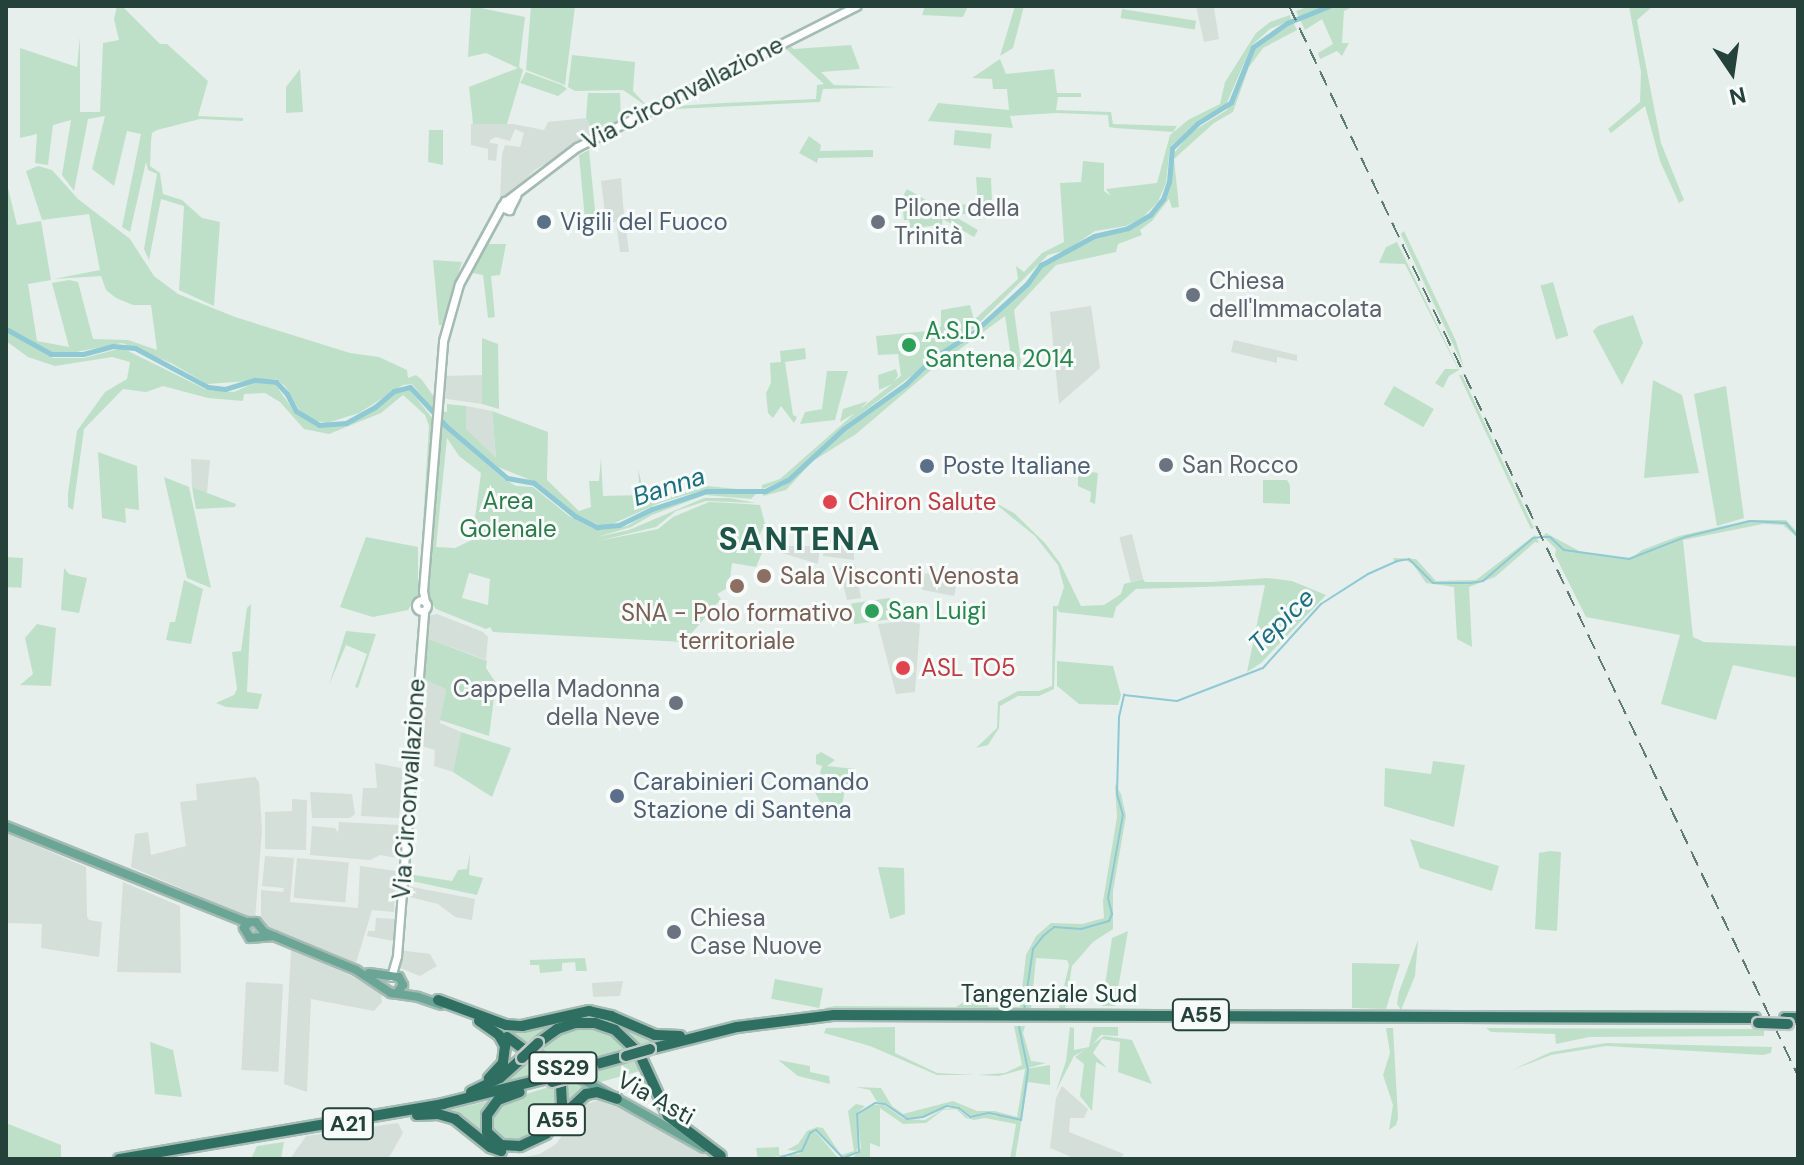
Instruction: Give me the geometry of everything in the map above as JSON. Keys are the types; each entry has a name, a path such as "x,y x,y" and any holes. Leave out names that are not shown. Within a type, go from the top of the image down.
{"highway":[{"path":"438,1000 514,1026 589,1011 666,1037 737,1027"},
{"name":"Tangenziale Sud","path":"550,1080 591,1071 737,1027 801,1017 876,1014 1792,1021"},
{"name":"A55","path":"427,1104 481,1084 503,1063 503,1040 477,1020"},
{"name":"Tangenziale Sud","path":"652,1051 745,1031 833,1020 1756,1020"},
{"name":"A55","path":"386,1114 485,1087 557,1029 576,1023 595,1023 615,1030 639,1053 668,1116 723,1158"},
{"name":"A55","path":"507,1037 549,1065 561,1086 562,1103 552,1128 537,1140 509,1146 490,1137 485,1120 494,1104 550,1080"},
{"name":"Tangenziale Sud","path":"550,1080 579,1069 628,1058"},
{"path":"119,1159 386,1114 550,1080"},
{"name":"A21","path":"142,1159 451,1107 550,1080"},
{"name":"A55","path":"375,1120 447,1116 465,1124 490,1147 517,1152 550,1139 573,1106 586,1094 597,1092 617,1099"}],"main road":[{"name":"Via Circonvallazione","path":"400,986 397,956 435,423 449,313 469,262 496,219 519,192 577,147 856,6"},
{"path":"6,826 236,921 246,926 250,938 260,932 274,936 356,970 387,989 400,986"},
{"path":"246,926 256,922 260,932"},
{"name":"Via Circonvallazione","path":"389,975 397,956"},
{"path":"356,970 389,975 400,986"},
{"path":"387,989 389,975"},
{"name":"Via Asti","path":"400,986 488,1023 723,1158"},
{"name":"Via Asti","path":"400,986 477,1020 723,1158"}],"shaded area":[{"path":"1196,6 1220,6 1214,8 1219,39 1204,42"},
{"path":"586,118 594,134 535,170 506,198 500,199 505,145 520,147 524,133 515,129 510,141 496,137 490,140 490,143 498,144 496,161 488,160 488,149 471,145 471,124 513,124 544,130 548,122"},
{"path":"621,178 629,252 620,252 616,222 606,222 601,181"},
{"path":"1091,306 1100,368 1059,404 1050,312"},
{"path":"1234,340 1297,355 1297,361 1277,357 1277,363 1231,352"},
{"path":"482,375 482,404 440,398 441,376"},
{"path":"466,406 492,411 496,459 466,429"},
{"path":"191,459 210,460 207,493 192,487"},
{"path":"1132,534 1143,579 1131,582 1119,537"},
{"path":"825,540 854,540 854,560 823,556"},
{"path":"781,546 820,546 818,564 782,553"},
{"path":"855,564 861,598 847,600 839,568"},
{"path":"925,573 957,579 954,596 922,590"},
{"path":"437,614 483,632 488,637 486,660 424,637 426,616"},
{"name":"ASL TO5","path":"908,621 920,624 915,692 896,694 878,624"},
{"path":"421,678 446,688 440,723 461,732 453,772 434,766 435,750 415,744 415,731 420,732 422,718 418,715"},
{"path":"375,763 401,768 403,772 399,818 361,816 363,788 377,788"},
{"path":"255,777 259,782 262,830 255,920 131,867 135,834 148,832 151,855 186,846 180,802 197,800 196,784"},
{"path":"310,792 352,794 355,814 350,818 312,818"},
{"path":"292,799 307,800 306,850 265,849 265,812 292,811"},
{"path":"339,822 400,825 397,858 380,855 370,860 310,855 312,826 335,828 338,833"},
{"path":"6,833 86,867 87,916 89,920 102,922 99,957 41,948 42,924 7,923"},
{"path":"265,856 294,858 290,902 358,908 360,866 396,871 394,912 372,910 356,963 261,924 261,890 283,892 284,888 262,886"},
{"path":"297,858 349,863 345,902 294,898"},
{"path":"123,882 180,906 181,973 117,972"},
{"path":"407,886 475,899 472,920 455,917 438,904 410,897"},
{"path":"376,918 395,919 393,941 367,936 368,931 375,931"},
{"path":"291,950 352,976 381,994 382,1002 374,1011 311,999 307,1092 284,1084"},
{"path":"399,950 430,954 437,966 420,976 400,968"},
{"path":"623,981 620,996 593,997 592,983"},
{"path":"246,982 283,984 278,1072 241,1070"},
{"path":"1062,1086 1088,1109 1084,1118 1070,1118 1069,1132 1124,1154 1121,1159 1076,1159 1050,1148 1056,1098"},
{"path":"598,1100 613,1106 618,1101 720,1159 513,1159 540,1154 556,1144 584,1105"},
{"path":"398,1123 403,1133 388,1159 290,1159 306,1136"}],"green space":[{"path":"117,6 122,6 160,44 167,44 208,81 198,116 243,118 243,121 200,119 152,133 150,166 160,173 163,194 182,200 202,218 220,222 214,306 179,290 184,206 161,199 149,260 144,249 157,174 148,170 146,162 130,232 122,227 141,134 127,131 114,186 92,169 105,116 88,119 74,191 62,175 71,120 53,125 48,165 35,163 37,134 20,138 20,48 77,67 80,37 80,112 100,112 103,43 119,40 114,19"},
{"path":"471,6 525,17 519,67 523,70 507,124 473,124 469,87 518,68 486,53 468,57"},
{"path":"531,6 575,6 565,85 526,70"},
{"path":"925,6 968,6 963,17 922,15"},
{"path":"1015,6 1024,6 1013,48 1000,56"},
{"path":"1310,6 1354,6 1344,11 1342,43 1349,43 1342,56 1337,51 1320,59 1318,53 1333,44 1322,19 1305,30 1296,11"},
{"path":"1629,6 1653,6 1637,20 1661,143 1684,200 1679,203 1660,161 1645,106 1611,133 1608,129 1640,102 1641,72"},
{"path":"1122,9 1196,21 1195,30 1121,18"},
{"path":"1290,15 1291,20 1270,29 1252,45 1225,107 1198,121 1170,147 1166,183 1158,202 1142,218 1126,226 1095,231 1067,250 1048,255 971,331 843,427 786,480 762,489 762,485 780,479 855,413 840,422 843,409 868,401 859,410 892,384 879,390 878,375 896,369 898,376 894,381 901,376 898,354 878,355 876,336 937,330 941,326 941,310 970,305 974,320 1018,279 1016,266 1024,272 1042,253 1064,242 1060,183 1081,182 1083,161 1104,163 1104,191 1111,196 1106,189 1157,183 1170,135 1188,120 1220,104 1225,82 1256,33 1270,22"},
{"path":"1293,22 1297,30 1263,48 1249,67 1233,112 1214,123 1174,159 1179,207 1172,208 1169,199 1152,221 1140,230 1142,235 1118,244 1116,252 1056,265 1014,310 1022,369 1013,370 1005,316 930,371 856,434 813,461 786,490 763,496 763,493 783,486 841,432 980,328 1039,269 1087,240 1130,230 1156,211 1170,184 1171,157 1190,133 1227,110 1253,49 1267,36"},
{"path":"787,44 794,49 851,45 860,69 821,72 834,85 898,87 823,89 820,102 675,109 675,106 816,99 817,85 824,84 783,46"},
{"path":"572,55 635,62 633,91 648,107 623,90 575,91 568,87"},
{"path":"1000,59 1006,74 1054,69 1057,93 1081,93 1081,97 1058,97 1056,110 1111,112 1113,124 1177,126 1173,132 1115,128 1109,127 1108,115 1057,113 1010,116 1013,128 928,121 938,103 1009,110 1007,89 993,89 992,79 972,78"},
{"path":"300,69 303,112 286,113 286,87"},
{"path":"526,72 567,89 558,96 520,83"},
{"path":"588,93 620,93 621,120 594,134 586,118"},
{"path":"429,130 443,130 443,165 428,162"},
{"path":"955,130 992,134 990,149 953,145"},
{"path":"809,136 821,145 820,151 873,150 873,157 818,158 817,163 799,153"},
{"path":"589,150 597,231 591,232 586,231 579,155"},
{"path":"38,166 52,170 78,199 130,239 154,276 178,294 235,317 350,353 379,357 407,370 408,378 416,375 422,380 434,397 433,409 412,384 403,385 359,413 327,423 312,420 300,411 285,386 276,379 207,384 171,363 122,343 66,354 53,353 26,340 6,327 6,180 17,225 41,221 51,280 28,284 37,341 69,347 52,283 69,280 78,282 93,339 128,340 157,350 151,305 133,305 116,298 106,290 101,276 54,279 100,270 89,214 42,220 26,171"},
{"path":"976,177 991,178 992,202 985,202 986,218 979,220"},
{"path":"907,189 978,230 974,237 903,196"},
{"path":"970,204 971,213 943,217 942,225 910,228 909,220 904,220 903,211"},
{"path":"1404,231 1456,341 1464,368 1401,234"},
{"path":"483,241 506,244 500,275 491,276 495,317 488,318 483,275 467,272"},
{"path":"1397,242 1459,370 1449,376 1443,388 1435,383 1445,369 1458,369 1405,264 1379,263 1386,247"},
{"path":"433,260 462,262 442,325 439,325"},
{"path":"1553,282 1568,336 1556,339 1541,286"},
{"path":"1633,315 1643,343 1622,385 1593,331 1598,326"},
{"path":"6,332 53,358 84,358 122,348 207,390 234,392 256,382 274,383 295,412 322,426 347,424 377,408 395,392 409,389 433,419 424,543 429,426 425,415 403,395 381,413 329,434 304,429 280,402 265,393 244,394 243,401 208,398 163,386 146,392 123,389 84,429 73,510 68,507 68,493 77,431 105,392 127,379 130,362 112,357 55,366 28,357 6,341"},
{"path":"482,338 498,344 499,409 482,404"},
{"path":"805,348 806,359 785,362 793,415 797,417 794,423 781,406 773,418 768,413 766,393 771,383 770,363 781,362 780,351"},
{"path":"827,371 848,371 835,420 800,424 805,412 822,409"},
{"path":"1459,375 1462,375 1534,528 1531,529"},
{"path":"1653,380 1682,395 1699,473 1644,478"},
{"path":"1394,386 1434,409 1423,427 1384,404"},
{"path":"1726,386 1744,518 1717,526 1694,394"},
{"path":"447,404 466,406 466,429 496,458 492,411 548,432 547,480 579,511 591,507 589,481 599,481 601,458 603,496 640,495 638,469 646,500 665,492 667,497 707,486 757,491 697,492 662,502 610,525 599,525 573,513 538,483 498,467 439,417 438,411 447,412"},
{"name":"Area Golenale","path":"438,422 504,479 516,486 533,487 569,516 595,529 627,526 656,509 702,494 757,493 751,499 705,495 652,515 631,527 597,537 629,530 704,498 730,498 756,503 706,501 676,511 656,527 598,541 658,529 673,517 709,502 760,505 765,524 753,548 756,553 762,553 756,567 732,563 729,587 717,594 721,599 684,642 493,632 490,627 486,629 436,609 426,597","holes":["447,438 459,456 481,473 472,540 455,548 436,547","469,573 490,579 488,605 462,598"]},
{"path":"98,452 137,466 139,510 125,508 126,523 102,518"},
{"path":"1078,470 1098,473 1095,504 1090,502 1091,492 1078,486"},
{"path":"164,477 189,487 211,588 187,578"},
{"path":"1263,480 1287,480 1290,504 1263,503"},
{"path":"192,487 236,504 235,507 196,509"},
{"path":"992,501 1014,513 1045,543 1060,563 1081,606 1104,605 1121,594 1124,584 1143,579 1145,582 1211,582 1267,578 1292,581 1326,595 1261,663 1247,672 1265,585 1136,589 1116,607 1113,618 1059,612 1057,608 1054,689 1039,696 1018,696 1000,706 999,728 988,745 976,748 997,728 998,702 1018,691 1039,691 1052,686 1053,606 1058,606 1064,587 1058,565 1035,536"},
{"path":"1750,520 1786,520 1798,533 1798,538 1783,525 1763,524 1683,540 1693,637 1704,642 1798,646 1798,678 1733,665 1716,720 1661,704 1680,635 1586,617 1555,555 1556,549 1543,536 1546,533 1581,552 1630,559 1642,550 1679,536"},
{"path":"1535,535 1539,543 1535,542 1495,577 1469,587 1472,647 1457,639 1454,587 1426,583 1413,564 1405,560 1395,563 1393,558 1416,559 1436,581 1476,580"},
{"path":"366,537 418,547 418,595 408,610 373,617 340,607"},
{"path":"6,557 23,558 21,588 6,587"},
{"path":"64,568 69,574 87,578 79,613 61,610"},
{"path":"184,580 203,589 191,644 166,640 170,622 175,622"},
{"name":"San Luigi","path":"890,598 893,619 854,624 851,603"},
{"path":"251,604 247,692 262,694 258,709 226,707 216,703 234,695 237,689 232,652 241,651 247,608"},
{"path":"37,624 56,628 51,686 20,685 33,674 25,638"},
{"path":"346,631 376,634 358,688 355,687 367,654 346,645 329,685"},
{"path":"424,637 487,661 486,668 496,683 489,736 440,720 446,689 421,678"},
{"path":"1057,661 1113,666 1121,695 1118,705 1079,704 1057,686"},
{"path":"461,732 511,748 492,797 453,772"},
{"path":"821,752 835,760 827,766 855,769 852,785 846,784 841,811 822,806 815,792 822,766 816,764 816,755"},
{"path":"1433,761 1465,765 1454,827 1384,806 1385,768 1431,774"},
{"path":"1115,784 1121,794 1126,816 1113,891 1113,929 1093,942 1072,966 1065,1009 1059,1008 1069,965 1067,960 1036,958 1031,1009 825,1011 824,1008 835,1006 956,1007 965,1001 982,1000 989,1007 1020,1007 1026,955 1036,936 1051,923 1082,924 1104,918 1103,901 1117,817"},
{"path":"1410,839 1499,866 1492,891 1420,868"},
{"path":"1561,852 1557,931 1535,929 1539,853"},
{"path":"470,853 469,875 483,878 477,895 407,880 408,874 452,881 458,870 467,869"},
{"path":"878,867 904,868 905,914 890,919"},
{"path":"1128,931 1115,1006 1102,1006 1112,938"},
{"path":"1418,940 1415,976 1401,1010 1397,1004 1399,992"},
{"path":"585,958 587,971 576,971 575,962 562,963 562,971 540,973 539,965 530,965 530,960"},
{"path":"1352,963 1400,964 1386,1009 1352,1008"},
{"path":"775,979 823,988 819,1008 771,999"},
{"path":"574,1015 596,1015 667,1040 638,1047 627,1036 580,1021 531,1045 496,1026 535,1028"},
{"path":"585,1024 622,1036 644,1070 597,1083 535,1048 546,1037"},
{"path":"1014,1026 1025,1026 1023,1033 1031,1061 1046,1063 999,1076 978,1075 1005,1073 1022,1065"},
{"path":"895,1027 895,1053 937,1073 975,1075 937,1075 870,1046 824,1033 826,1028"},
{"path":"1070,1027 1074,1028 1074,1050 1089,1047 1093,1027 1118,1027 1118,1036 1101,1035 1090,1047 1074,1056 1056,1091 1066,1061"},
{"path":"1386,1028 1393,1028 1398,1118 1396,1125 1389,1130 1393,1105 1383,1075 1390,1053"},
{"path":"1486,1028 1764,1029 1764,1036 1589,1037 1556,1044 1555,1034 1491,1032"},
{"path":"1104,1036 1132,1040 1152,1084 1118,1072 1120,1042 1102,1039 1093,1053 1107,1068 1096,1062 1092,1111 1080,1096 1084,1064 1075,1057"},
{"path":"150,1042 173,1050 182,1097 155,1094"},
{"path":"1606,1043 1772,1047 1771,1053 1763,1055 1606,1046 1551,1055 1512,1070 1551,1052"},
{"path":"527,1055 551,1072 561,1099 553,1124 524,1143 496,1141 487,1122 497,1103 552,1086 546,1074 472,1094"},
{"path":"778,1060 810,1066 810,1072 829,1076 830,1084 798,1076"},
{"path":"549,1064 596,1090 546,1140 533,1147 499,1149 484,1140 470,1124 440,1112 493,1100 485,1110 494,1145 544,1138 564,1101"},
{"path":"1050,1065 1050,1085 1028,1082 1015,1159 1010,1159 1016,1124 966,1118 956,1109 943,1110 926,1123 903,1124 880,1108 880,1147 870,1143 870,1159 852,1159 861,1148 857,1114 871,1105 884,1105 904,1119 925,1120 943,1109 957,1108 969,1118 989,1114 998,1117 993,1113 970,1116 960,1107 947,1105 923,1117 907,1118 886,1104 877,1102 870,1090 856,1087 881,1088 892,1106 903,1114 953,1101 977,1111 995,1111 1017,1117 1025,1069"},
{"path":"856,1104 865,1106 856,1114 859,1143 856,1153 841,1155 854,1151 848,1111"},
{"path":"6,1123 61,1145 61,1159 6,1159"},
{"path":"817,1127 823,1128 841,1155 817,1130 809,1133 802,1151 787,1150 798,1144 807,1131"},
{"path":"816,1132 839,1159 792,1159 787,1155 758,1159 756,1148 779,1147 779,1155 799,1154 811,1133"},
{"path":"284,1142 281,1159 251,1159 257,1146"}],"waterway":[{"name":"Banna","path":"6,329 51,354 83,354 113,346 135,348 208,387 225,389 255,380 276,382 296,411 319,425 346,423 375,407 394,391 410,387 446,426 507,478 534,483 575,516 597,527 619,525 652,509 706,491 765,491 788,480 843,429 906,384 933,358 974,332 1027,284 1041,265 1094,236 1128,228 1150,215 1163,199 1169,182 1172,148 1198,123 1231,102 1253,47 1287,23 1329,6"},
{"name":"Tepice","path":"1024,1010 1033,949 1043,936 1054,927 1081,929 1109,921 1112,914 1108,898 1123,815 1117,794 1119,717 1124,695 1177,701 1263,668 1321,604 1368,574 1397,561 1409,559 1433,583 1471,583 1483,581 1533,538 1550,537 1564,550 1629,559 1685,537 1750,521 1786,523 1798,537"},
{"name":"Tepice","path":"775,1159 802,1151 810,1133 816,1130 843,1158 859,1152 857,1114 875,1103 885,1104 907,1119 923,1117 947,1106 959,1108 970,1117 989,1113 1021,1120 1028,1070 1019,1027"}],"railway":[{"path":"1289,6 1798,1076"}],"place":[{"name":"Vigili del Fuoco","path":"544,222"},
{"name":"Pilone della Trinità","path":"878,222"},
{"name":"Chiesa dell'Immacolata","path":"1193,295"},
{"name":"A.S.D. Santena 2014","path":"909,345"},
{"name":"San Rocco","path":"1166,465"},
{"name":"Poste Italiane","path":"927,466"},
{"name":"Chiron Salute","path":"830,502"},
{"name":"Sala Visconti Venosta","path":"764,576"},
{"name":"SNA - Polo formativo territoriale","path":"737,586"},
{"name":"San Luigi","path":"872,611"},
{"name":"ASL TO5","path":"903,668"},
{"name":"Cappella Madonna della Neve","path":"676,703"},
{"name":"Carabinieri Comando Stazione di Santena","path":"617,796"},
{"name":"Chiesa Case Nuove","path":"674,932"}],"district":[{"name":"SANTENA","path":"800,539"}]}
